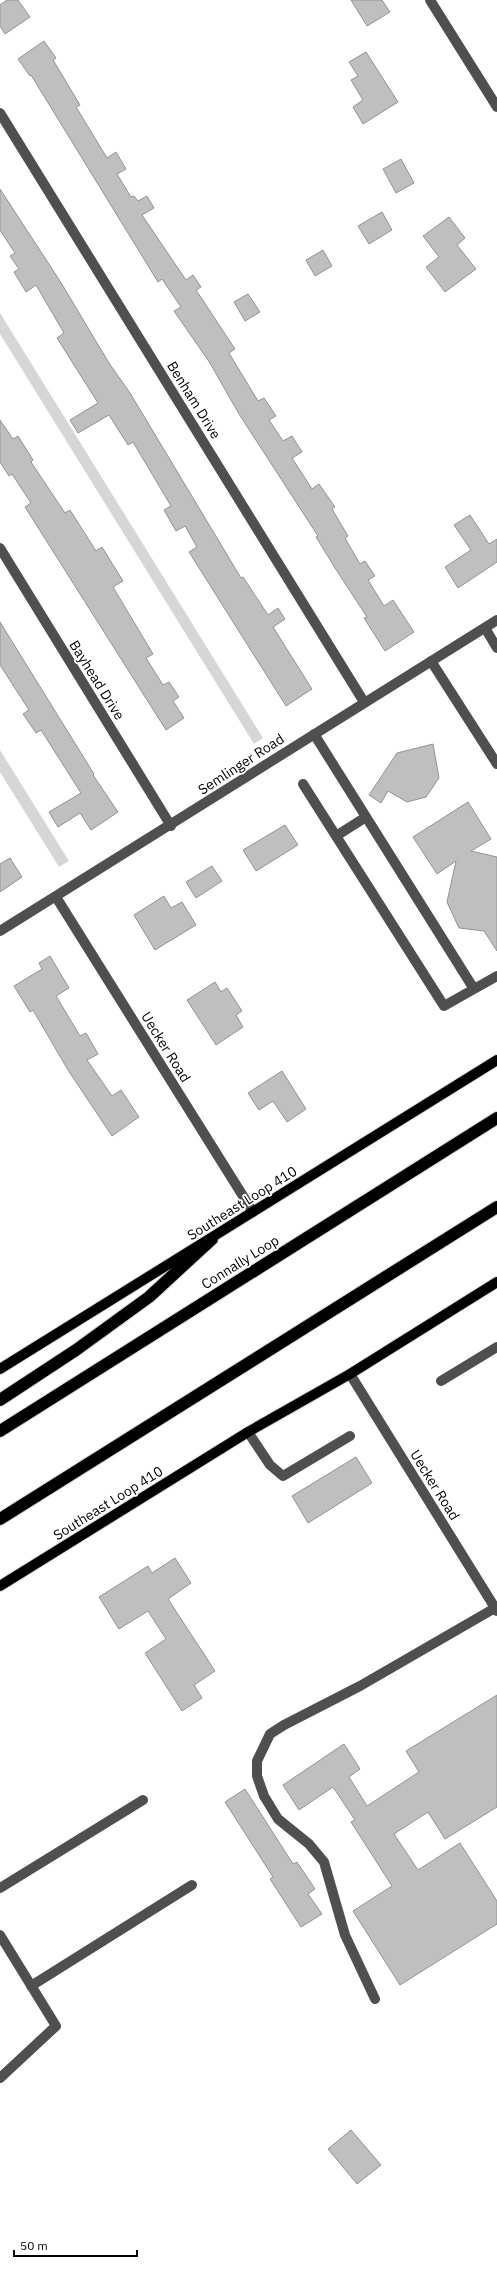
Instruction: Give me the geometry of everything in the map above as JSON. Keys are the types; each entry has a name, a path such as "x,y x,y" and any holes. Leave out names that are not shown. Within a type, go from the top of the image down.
{"highway":[{"name":"Connally Loop","path":"0,1431 497,1118"},
{"path":"0,1518 497,1207"},
{"path":"0,1400 76,1350 149,1297 212,1239"}],"main road":[{"name":"Southeast Loop 410","path":"0,1369 212,1239 497,1060"},
{"name":"Southeast Loop 410","path":"0,1586 248,1432 350,1374 497,1282"}],"street":[{"path":"430,0 497,107"},
{"name":"Benham Drive","path":"0,113 364,702"},
{"name":"Bayhead Drive","path":"0,548 170,826"},
{"name":"Semlinger Road","path":"0,931 497,620"},
{"path":"484,628 497,648"},
{"path":"430,661 497,764"},
{"path":"314,734 474,989"},
{"path":"303,784 444,1006 497,976"},
{"path":"336,836 366,817"},
{"name":"Uecker Road","path":"56,897 253,1212"},
{"path":"441,1381 497,1347"},
{"name":"Uecker Road","path":"350,1374 496,1610"},
{"path":"248,1432 270,1465 283,1476 350,1436"},
{"path":"375,1999 345,1935 324,1862 309,1844 278,1819 264,1796 257,1776 257,1761 270,1734 284,1725 360,1686 496,1610"},
{"path":"0,1888 143,1800"},
{"path":"31,1986 192,1885"},
{"path":"0,1935 56,2026 0,2078"}],"shaded area":[{"path":"0,313 263,738 254,744 0,334"},
{"path":"0,750 69,861 59,867 0,772"}],"building":[{"path":"7,0 18,0 30,17 5,34 0,26 0,5"},
{"path":"351,0 382,0 390,12 367,26"},
{"path":"44,41 56,58 53,60 80,105 76,107 107,158 116,152 126,169 117,174 131,197 134,196 138,201 147,196 154,208 142,215 186,280 193,275 201,287 196,290 235,349 229,353 258,401 264,398 276,416 269,420 283,441 292,436 302,452 292,458 312,489 319,484 335,507 332,509 348,536 345,538 360,564 365,561 375,576 368,580 384,606 393,600 414,632 385,651 364,618 367,617 316,537 318,536 239,414 210,363 174,311 181,307 162,279 158,282 31,75 30,76 18,59"},
{"path":"366,52 398,102 363,124 353,107 363,100 351,80 358,76 349,62"},
{"path":"401,159 414,183 396,193 383,169"},
{"path":"0,189 60,281 109,363 130,393 241,578 243,577 268,615 278,608 285,619 273,627 312,689 286,706 189,552 197,547 185,526 176,531 164,510 171,506 133,442 128,445 109,415 78,433 70,420 98,403 57,338 64,333 36,285 26,292 14,272 19,269 10,256 15,253 0,230"},
{"path":"382,212 392,230 369,244 358,226"},
{"path":"449,217 465,238 457,245 476,269 445,292 426,267 439,257 423,236"},
{"path":"323,250 332,266 315,276 306,260"},
{"path":"248,294 260,312 245,321 234,302"},
{"path":"0,420 13,439 18,436 33,460 31,462 65,513 70,510 96,551 102,547 123,581 113,587 153,654 146,658 163,685 169,682 179,697 173,701 184,718 166,730 25,507 31,503 12,474 9,476 0,462"},
{"path":"470,515 489,544 497,539 497,562 458,588 445,567 471,550 454,525"},
{"path":"0,622 94,774 93,775 118,812 91,830 80,813 58,827 49,812 81,793 41,730 36,733 23,714 29,710 0,665"},
{"path":"433,744 439,778 426,797 407,802 388,791 381,803 369,795 397,753"},
{"path":"468,802 491,839 471,851 497,857 497,951 484,931 459,928 447,902 456,861 437,874 413,837"},
{"path":"285,825 298,845 256,871 243,850"},
{"path":"10,858 22,877 0,892 0,864"},
{"path":"212,866 222,881 196,898 186,882"},
{"path":"164,896 171,908 182,902 196,925 155,950 134,915"},
{"path":"50,956 69,988 56,996 80,1036 86,1033 98,1054 87,1060 112,1096 121,1090 139,1117 112,1136 68,1070 33,1010 30,1012 14,986 42,969 39,963"},
{"path":"215,982 221,992 227,988 242,1011 236,1015 243,1027 216,1045 187,1000"},
{"path":"282,1071 306,1109 287,1122 273,1101 259,1110 248,1093"},
{"path":"356,1457 372,1483 308,1523 292,1496"},
{"path":"175,1558 191,1583 168,1599 215,1671 194,1685 202,1698 182,1711 145,1653 166,1639 148,1611 119,1629 99,1597 148,1566 152,1573"},
{"path":"497,1695 497,1807 445,1839 428,1812 394,1834 418,1870 460,1843 497,1901 497,1924 400,1985 353,1911 392,1886 351,1822 355,1820 333,1787 299,1810 283,1785 344,1744 360,1769 349,1777 367,1806 419,1772 406,1751"},
{"path":"245,1789 293,1864 297,1862 315,1889 308,1894 322,1914 301,1927 270,1879 273,1877 225,1802"},
{"path":"351,2130 381,2165 357,2184 328,2149"}]}
